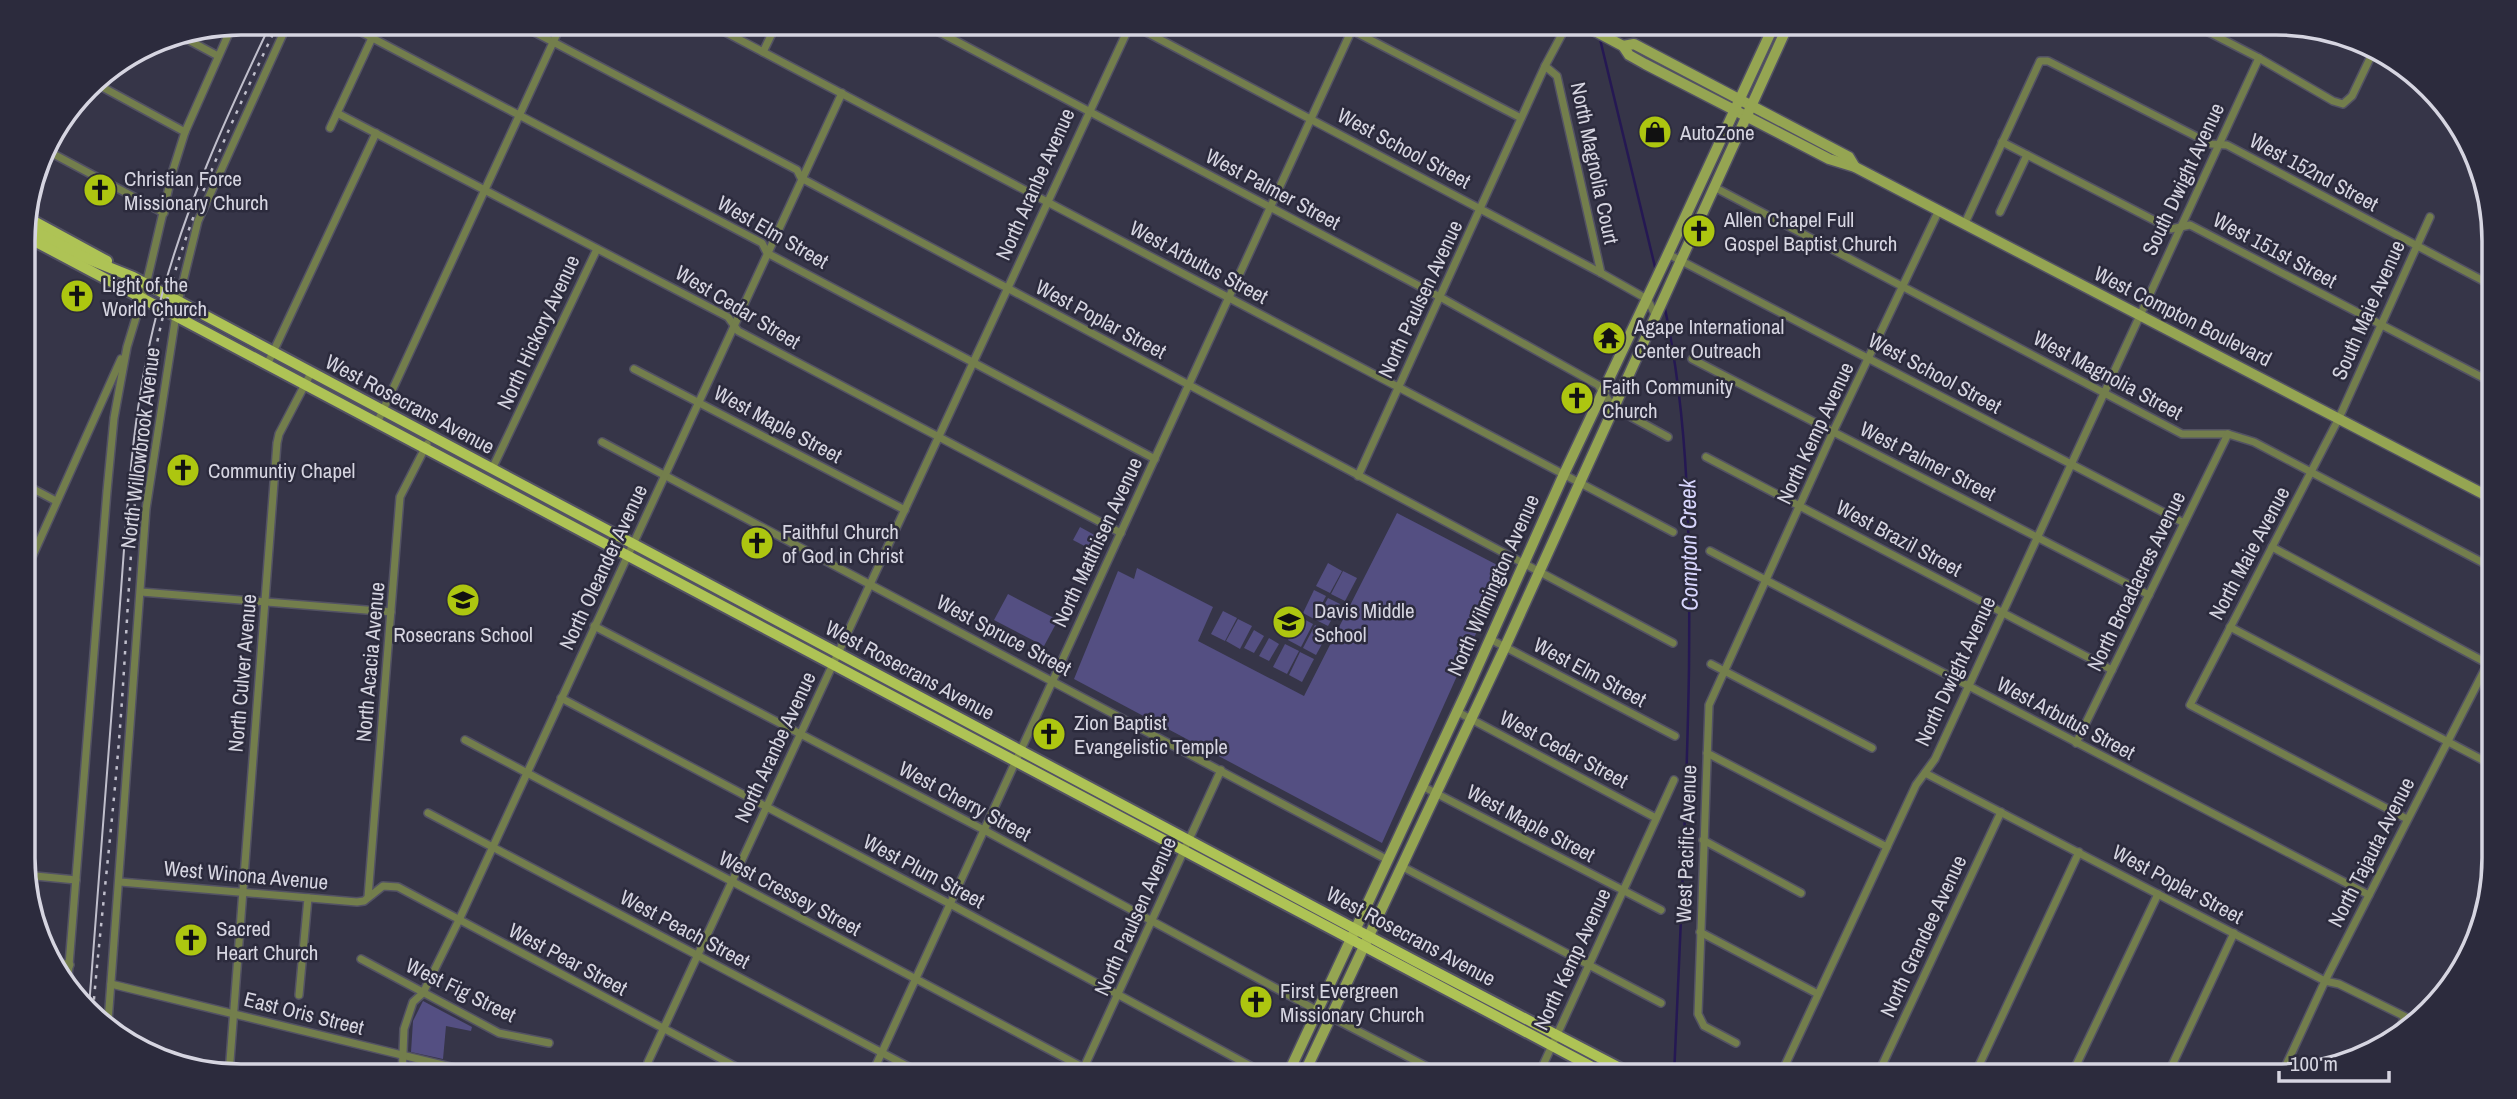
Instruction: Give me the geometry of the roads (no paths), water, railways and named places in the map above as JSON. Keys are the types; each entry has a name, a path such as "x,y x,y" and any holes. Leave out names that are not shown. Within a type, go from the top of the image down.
{"main road":[{"name":"West Compton Boulevard","path":"1602,35 1623,46 1629,55 1645,64 1829,159 1855,167 1965,223 2482,493"},
{"name":"North Wilmington Avenue","path":"1293,1064 1768,35"},
{"name":"North Wilmington Avenue","path":"1308,1064 1505,646 1783,35"},
{"name":"West Compton Boulevard","path":"1623,46 1634,44 1751,104 1849,157 1855,167"},
{"path":"36,222 133,277"},
{"path":"35,231 86,258 133,277"},
{"path":"35,241 131,293"},
{"path":"35,249 92,278 131,293"},
{"name":"West Rosecrans Avenue","path":"133,277 837,653 1183,852 1586,1064"},
{"name":"West Rosecrans Avenue","path":"131,293 832,664 1189,840 1612,1064"}],"street":[{"name":"North Willowbrook Avenue","path":"69,970 114,418 127,347 146,285 185,132 228,35"},
{"name":"North Willowbrook Avenue","path":"109,1015 149,485 176,317 173,300 198,221 283,35"},
{"name":"West Elm Street","path":"368,35 762,243 767,253 1155,459"},
{"name":"West Poplar Street","path":"539,35 797,170 801,178 1673,643"},
{"path":"377,423 557,35"},
{"name":"West Arbutus Street","path":"731,35 1673,532"},
{"path":"763,52 771,35"},
{"name":"West Palmer Street","path":"945,35 1440,297 1598,385 1603,392"},
{"name":"North Aranbe Avenue","path":"648,1064 1124,35"},
{"name":"West School Street","path":"1153,35 1601,272 1647,299"},
{"name":"North Matthisen Avenue","path":"877,1064 1350,35"},
{"path":"1370,35 1521,118"},
{"name":"North Paulsen Avenue","path":"1358,475 1562,35"},
{"path":"2214,35 2343,104 2352,96 2370,59"},
{"path":"330,128 372,37"},
{"path":"191,42 218,56"},
{"name":"South Dwight Avenue","path":"2138,315 2259,58"},
{"name":"West 152nd Street","path":"2001,142 2040,61 2048,61 2211,144 2227,145 2482,280"},
{"name":"North Magnolia Court","path":"1545,66 1558,76 1601,272"},
{"path":"103,88 185,132"},
{"name":"North Oleander Avenue","path":"402,1064 407,1017 412,1002 423,993 459,920 842,93"},
{"name":"West Cedar Street","path":"337,113 728,317 738,331 1121,533"},
{"path":"267,365 376,133"},
{"path":"1965,223 2001,142"},
{"name":"West 151st Street","path":"2001,142 2171,229 2190,225 2482,377"},
{"path":"54,154 164,213"},
{"path":"2000,212 2027,155"},
{"name":"West Magnolia Street","path":"1714,187 2182,434 2228,435 2254,442 2482,562"},
{"name":"North Kemp Avenue","path":"1725,671 1833,432 1939,210"},
{"name":"South Maie Avenue","path":"2339,418 2430,217"},
{"name":"North Hickory Avenue","path":"492,469 597,249"},
{"name":"West School Street","path":"1667,256 2184,523"},
{"path":"1647,299 1655,314"},
{"name":"North Dwight Avenue","path":"1788,1064 1916,785 1935,759 2138,315"},
{"path":"35,550 127,347"},
{"name":"West Palmer Street","path":"1692,359 2149,595"},
{"name":"West Maple Street","path":"634,369 905,510"},
{"name":"North Culver Avenue","path":"230,1064 277,443 279,434 311,373"},
{"path":"1603,392 1613,407 1668,437"},
{"name":"North Maie Avenue","path":"2339,418 2190,705 2407,819"},
{"name":"North Broadacres Avenue","path":"2076,743 2228,435"},
{"name":"North Acacia Avenue","path":"368,898 400,497 431,437"},
{"name":"West Spruce Street","path":"602,442 1388,860"},
{"name":"West Brazil Street","path":"1706,457 2112,670"},
{"path":"35,490 57,501"},
{"path":"2272,547 2482,660"},
{"name":"West Arbutus Street","path":"1710,551 2369,895"},
{"path":"141,592 391,612"},
{"name":"West Cherry Street","path":"594,626 984,830 1318,1011"},
{"path":"2230,627 2482,760"},
{"name":"West Elm Street","path":"1490,639 1675,736"},
{"path":"1711,664 1872,748"},
{"name":"West Pacific Avenue","path":"1725,671 1709,705 1700,932 1700,1021 1704,1026 1736,1043"},
{"name":"North Tajauta Avenue","path":"2287,1064 2325,981 2407,819 2482,681"},
{"name":"West Plum Street","path":"561,698 1246,1064"},
{"name":"West Cedar Street","path":"1456,711 1656,818"},
{"name":"West Cressey Street","path":"465,740 1076,1064"},
{"path":"1707,753 1887,847"},
{"name":"North Paulsen Avenue","path":"1086,1064 1221,770"},
{"name":"West Poplar Street","path":"1925,773 2325,981 2339,984 2405,1017"},
{"name":"North Kemp Avenue","path":"1543,1064 1674,780"},
{"name":"West Maple Street","path":"1422,786 1661,911"},
{"name":"North Grandee Avenue","path":"1883,1064 2001,812"},
{"name":"West Peach Street","path":"428,813 902,1064"},
{"path":"1703,840 1801,892"},
{"path":"1980,1064 2079,852"},
{"path":"1401,866 1661,1003"},
{"path":"36,876 76,880"},
{"name":"West Winona Avenue","path":"120,882 357,902 368,898"},
{"name":"West Pear Street","path":"368,898 383,886 390,885 730,1064"},
{"path":"2077,1064 2158,894"},
{"path":"299,995 308,898"},
{"path":"1700,932 1818,994"},
{"path":"2173,1064 2234,933"},
{"name":"West Fig Street","path":"361,959 499,1033 549,1043"},
{"path":"65,964 70,965"},
{"name":"East Oris Street","path":"111,984 437,1064"},
{"path":"1329,1016 1422,1064"}],"waterway":[{"name":"Compton Creek","path":"1600,39 1656,271"},
{"name":"Compton Creek","path":"1664,304 1673,349 1684,440 1689,577 1687,770 1675,1064"}],"tram line":[{"path":"90,997 128,502 141,388 157,313 179,238 222,129 265,35"}],"railway":[{"path":"94,1002 119,739 139,456 154,360 174,274 199,201 272,35"}],"place":[{"name":"AutoZone","path":"1655,132"},
{"name":"Christian Force Missionary Church","path":"100,190"},
{"name":"Allen Chapel Full Gospel Baptist Church","path":"1699,231"},
{"name":"Light of the World Church","path":"77,296"},
{"name":"Agape International Center Outreach","path":"1609,338"},
{"name":"Faith Community Church","path":"1577,398"},
{"name":"Communtiy Chapel","path":"183,470"},
{"name":"Faithful Church of God in Christ","path":"757,543"},
{"name":"Rosecrans School","path":"463,600"},
{"name":"Davis Middle School","path":"1289,622"},
{"name":"Zion Baptist Evangelistic Temple","path":"1049,734"},
{"name":"Sacred Heart Church","path":"191,940"},
{"name":"First Evergreen Missionary Church","path":"1256,1002"}]}
